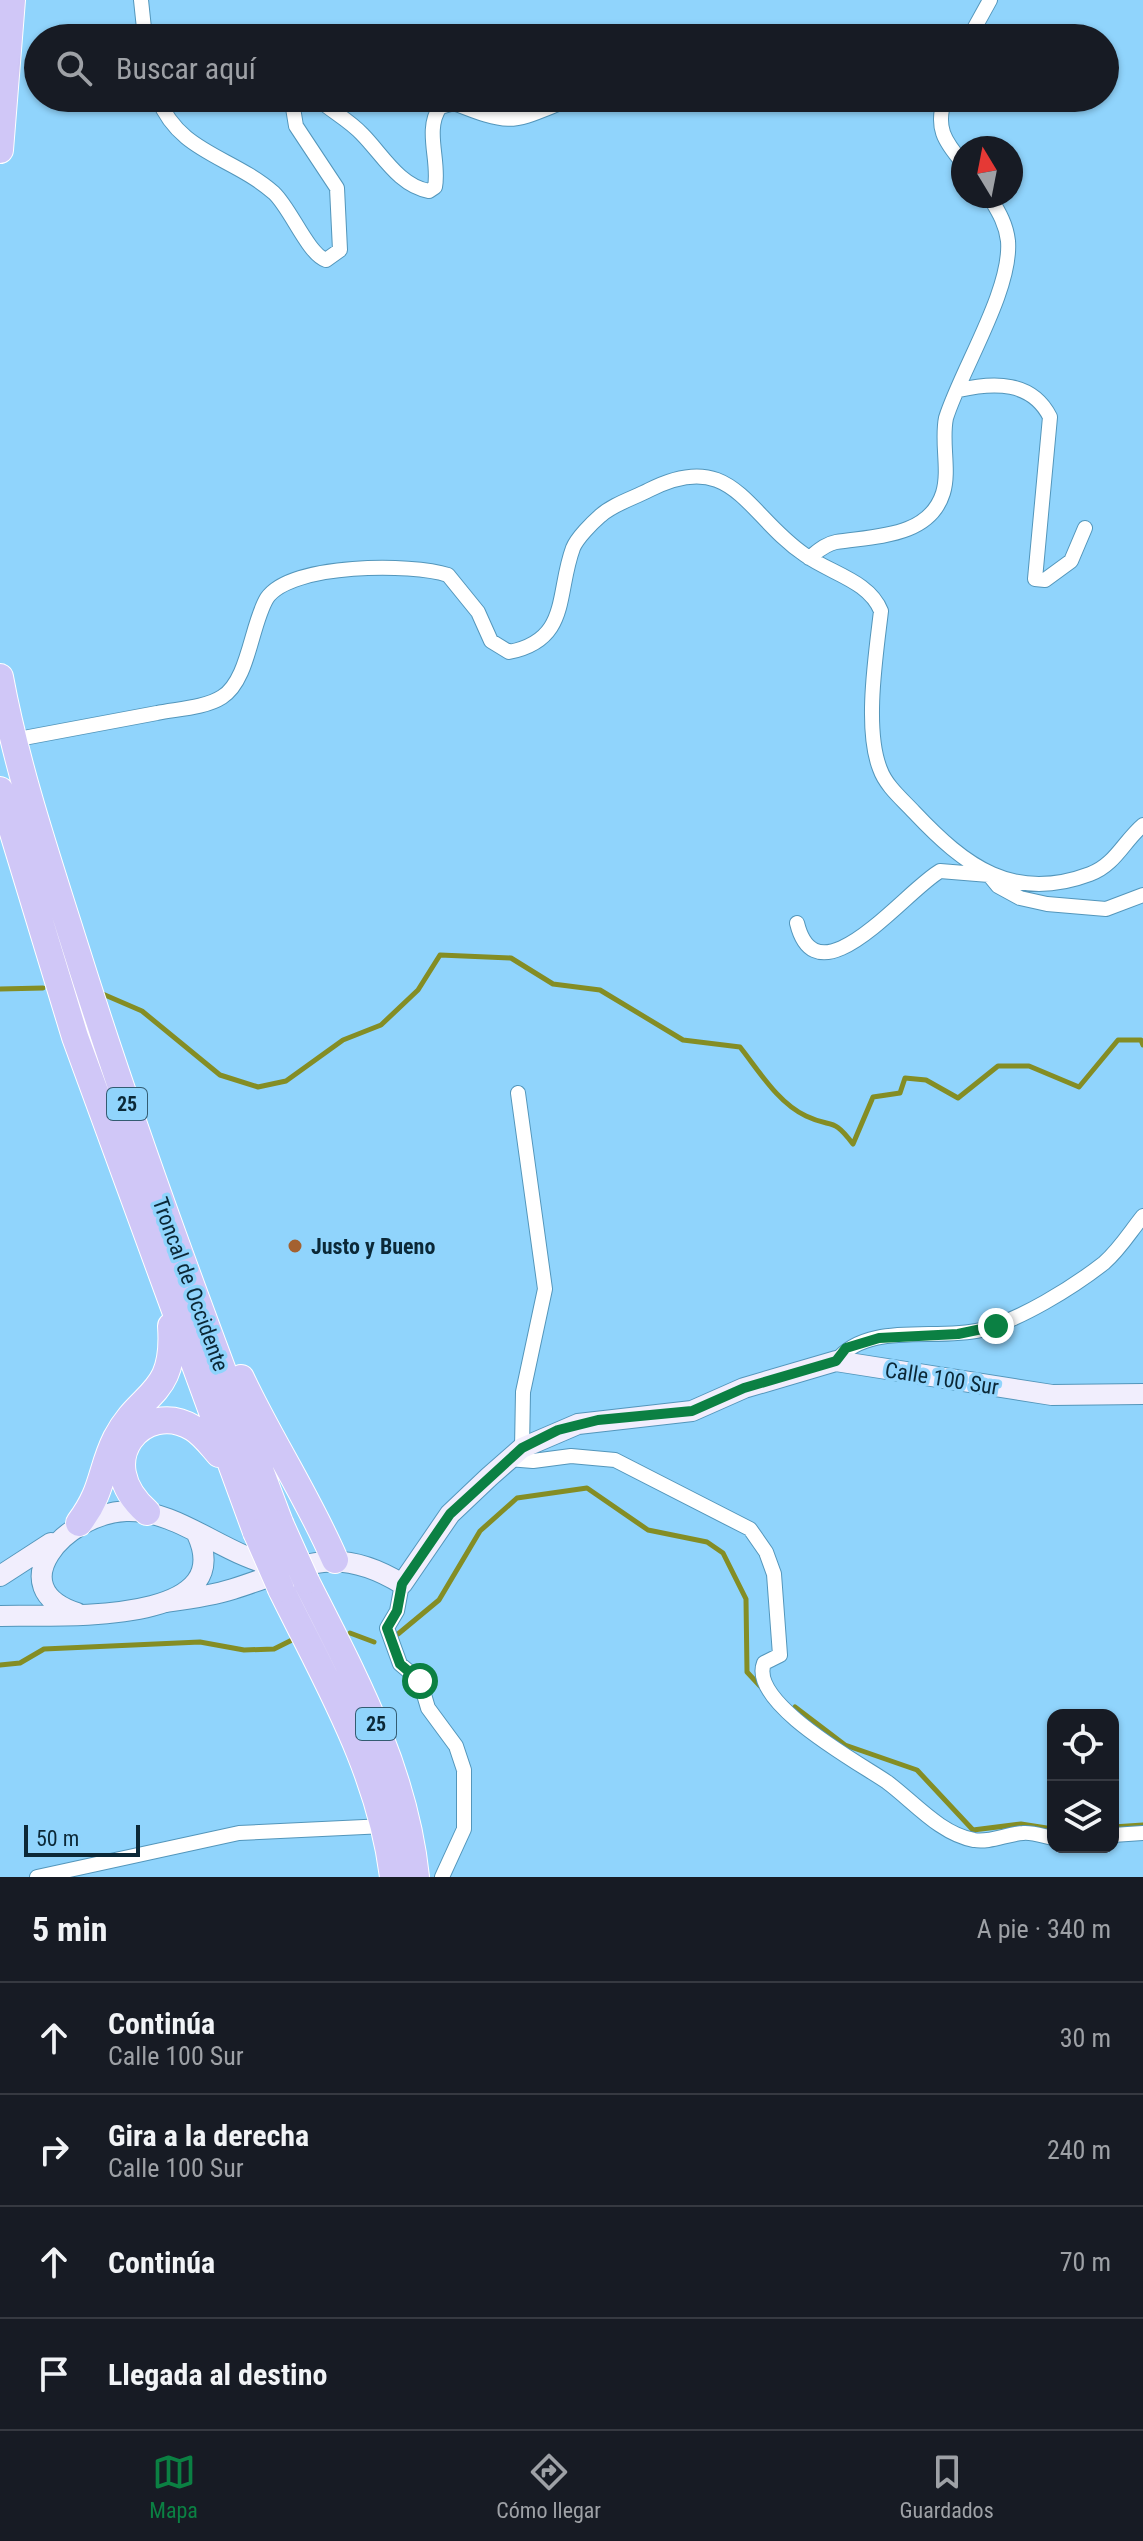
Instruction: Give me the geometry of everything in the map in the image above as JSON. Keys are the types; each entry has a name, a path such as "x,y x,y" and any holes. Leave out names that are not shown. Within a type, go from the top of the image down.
{"highway":[{"path":"0,150 12,0"},
{"name":"Troncal de Occidente","path":"0,677 13,740 102,1033 154,1180 268,1527 362,1753 385,1826 393,1877"},
{"name":"Troncal de Occidente","path":"0,790 75,1037 162,1283 229,1465 268,1527"},
{"path":"154,1180 247,1390 312,1505 335,1560"},
{"path":"79,1523 100,1491 115,1440 164,1378 172,1345 162,1283"},
{"path":"147,1512 130,1497 120,1473 125,1446 147,1425 170,1421 196,1429 229,1465"},
{"name":"Troncal de Occidente","path":"292,1580 385,1746 408,1823 416,1877"}],"street":[{"path":"141,0 144,24"},
{"path":"977,24 990,0"},
{"path":"164,112 171,127 206,152 256,178 278,197 320,258 326,260 340,250 337,188 296,126 294,112"},
{"path":"335,112 360,132 391,168 411,184 429,191 435,187 437,175 433,126 438,112"},
{"path":"474,112 507,121 538,112"},
{"path":"943,112 941,131 943,140 951,149"},
{"path":"809,558 826,546 862,541 911,527 930,515 945,484 942,442 952,401 959,390 1008,256 1002,217 996,208"},
{"path":"959,390 988,383 1019,388 1042,401 1050,417 1035,579 1045,580 1071,561 1085,528"},
{"path":"13,740 222,697 238,674 268,597 287,582 330,573 395,565 448,575 478,612 491,641 509,652 531,648 552,630 573,545 602,514 668,480 708,476 738,489 786,542 840,577 862,584 877,600 881,611 874,738 879,768 887,783 934,832 989,875 998,886 1020,898 1047,904 1106,909 1143,895"},
{"path":"797,923 802,943 814,953 828,954 850,944 940,871 989,875 1032,885 1093,874 1114,860 1143,825"},
{"path":"518,1093 545,1289 523,1392 515,1454 533,1461 571,1456 615,1460 750,1529 766,1552 776,1585 780,1655 764,1663 762,1675 774,1696 810,1733 886,1782 947,1829 975,1840 1024,1833 1047,1837"},
{"path":"836,1361 846,1348 865,1342 893,1336 970,1332 1023,1314 1103,1264 1125,1242 1143,1216"},
{"name":"Calle 100 Sur","path":"442,1877 464,1829 464,1770 456,1746 428,1708 420,1681 400,1664 387,1628 397,1611 402,1584 450,1514 515,1454 578,1424 692,1411 744,1388 836,1361 1052,1395 1143,1394"},
{"path":"0,1576 79,1523 112,1513 147,1512 164,1517 292,1580"},
{"path":"166,1602 180,1598 200,1577 204,1562 197,1534"},
{"path":"54,1542 41,1565 45,1591 64,1609 77,1613"},
{"path":"0,1616 107,1614 292,1580 335,1560 358,1563 402,1584"},
{"path":"37,1877 239,1833 385,1826"},
{"path":"1119,1835 1143,1833"}],"waterway":[{"path":"98,992 142,1011 220,1075 258,1087 286,1081 343,1040 381,1025 418,990 440,955 511,958 553,984 600,990 683,1040 740,1047 787,1103 806,1116 836,1126 853,1144 873,1097 900,1093 905,1078 926,1080 958,1098 998,1066 1029,1066 1079,1087 1118,1040 1141,1040 1143,1045"},
{"path":"0,989 43,988"},
{"path":"398,1634 439,1600 480,1531 517,1498 587,1488 648,1530 707,1542 723,1553 746,1599 747,1672 760,1686"},
{"path":"350,1633 374,1642"},
{"path":"0,1665 20,1663 44,1649 200,1642 244,1650 274,1649 292,1640"},
{"path":"795,1707 845,1745 917,1770 973,1830 1021,1824 1047,1828"},
{"path":"1119,1827 1143,1825"}],"place":[{"name":"Justo y Bueno","path":"295,1246"}],"route":[{"path":"420,1681 400,1664 387,1628 397,1611 402,1584 450,1514 522,1448 578,1424 692,1411 744,1388 836,1361 846,1348 865,1342 893,1336 958,1334 996,1326"}]}
